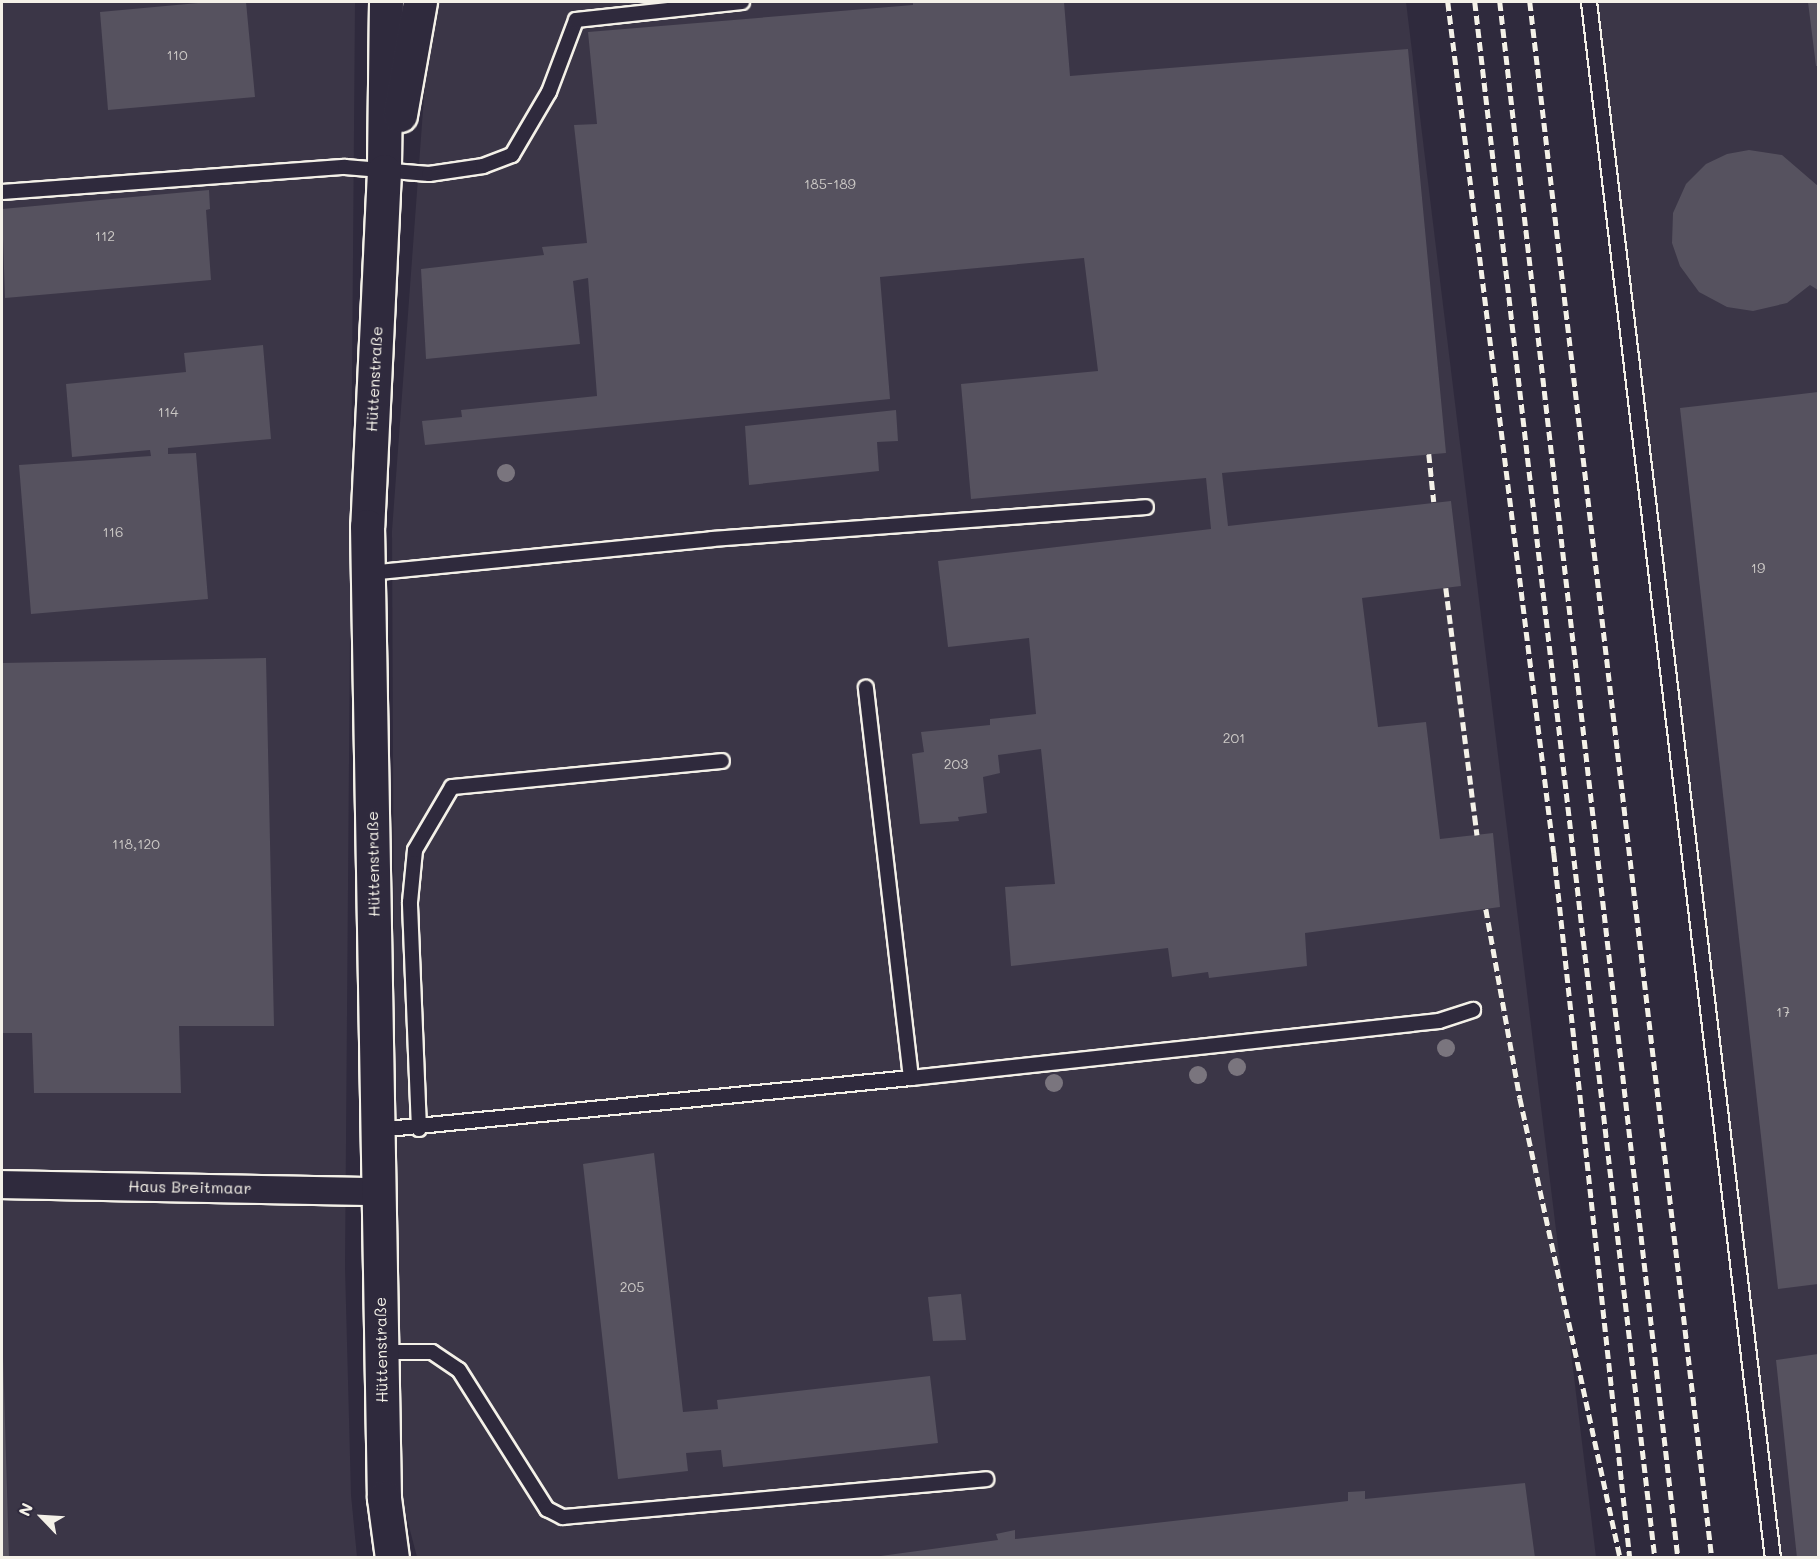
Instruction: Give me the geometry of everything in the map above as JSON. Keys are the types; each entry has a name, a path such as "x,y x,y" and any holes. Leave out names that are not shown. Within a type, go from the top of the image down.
{"street":[{"name":"Hüttenstraße","path":"386,2 384,171 367,526 384,1498 392,1557"},
{"name":"Hüttenstraße","path":"384,171 401,112 420,2"},
{"name":"Haus Breitmaar","path":"2,1184 379,1191"}],"lane":[{"path":"2,192 345,167 429,174 483,166 512,155 549,92 576,20 742,2"},
{"path":"1589,2 1773,1557"},
{"path":"368,573 712,538 1146,507"},
{"path":"866,688 911,1078"},
{"path":"419,1129 410,902 415,849 452,787 722,761"},
{"path":"377,1130 419,1129 1439,1021 1473,1010"},
{"path":"382,1352 432,1353 459,1370 547,1509 563,1517 986,1479"}],"shaded area":[{"path":"2,2 355,2 345,1267 351,1495 357,1557 2,1558"},
{"path":"438,2 1406,2 1596,1557 417,1557 401,1496 395,1194 392,531 427,56"},
{"path":"1598,2 1818,2 1818,1557 1781,1557 1749,1311"}],"building":[{"path":"209,2 246,2 255,97 108,110 100,12"},
{"path":"913,2 1064,2 1070,76 1408,49 1446,453 1222,473 1228,526 1451,501 1461,586 1362,598 1378,727 1426,722 1440,839 1493,833 1500,907 1305,933 1307,966 1209,978 1208,972 1172,977 1168,948 1011,966 1005,887 1055,884 1041,749 998,755 1000,773 983,777 987,813 958,817 959,821 920,824 912,754 924,752 921,732 990,725 990,719 1036,714 1029,638 948,647 938,561 1211,529 1206,478 971,499 961,384 1098,371 1084,258 880,277 890,399 425,445 422,421 462,417 461,410 597,396 588,278 573,281 580,344 426,359 421,269 544,255 542,247 587,243 574,125 597,124 588,32 913,5"},
{"path":"1808,2 1818,2 1818,66 1816,66"},
{"path":"1749,150 1782,155 1818,186 1818,290 1810,285 1787,303 1753,311 1727,307 1699,292 1680,266 1672,243 1673,213 1686,184 1706,164 1727,154"},
{"path":"209,190 210,209 206,210 211,280 5,298 2,209"},
{"path":"263,345 271,439 168,448 168,454 196,453 208,599 31,614 19,465 151,456 150,450 72,457 66,384 186,372 184,353"},
{"path":"1818,392 1818,1284 1778,1289 1680,408"},
{"path":"896,410 898,441 877,442 879,471 749,485 745,426"},
{"path":"266,658 274,1026 179,1026 181,1093 34,1093 32,1033 2,1033 2,663"},
{"path":"654,1153 683,1412 718,1409 717,1400 930,1376 938,1443 723,1467 721,1450 686,1453 688,1471 618,1479 583,1164"},
{"path":"961,1294 966,1340 933,1341 928,1297"},
{"path":"1818,1354 1818,1558 1797,1558 1776,1360"},
{"path":"3,1356 9,1558 2,1558"},
{"path":"1525,1483 1535,1558 866,1558 998,1540 996,1534 1015,1530 1015,1539 1348,1501 1348,1492 1365,1491 1365,1499"}],"railway":[{"path":"1448,2 1554,853 1630,1558"},
{"path":"1475,2 1655,1558"},
{"path":"1500,2 1678,1558"},
{"path":"1530,2 1712,1558"},
{"path":"1429,454 1434,502"},
{"path":"1446,588 1477,835"},
{"path":"1486,909 1520,1098 1620,1558"}]}
